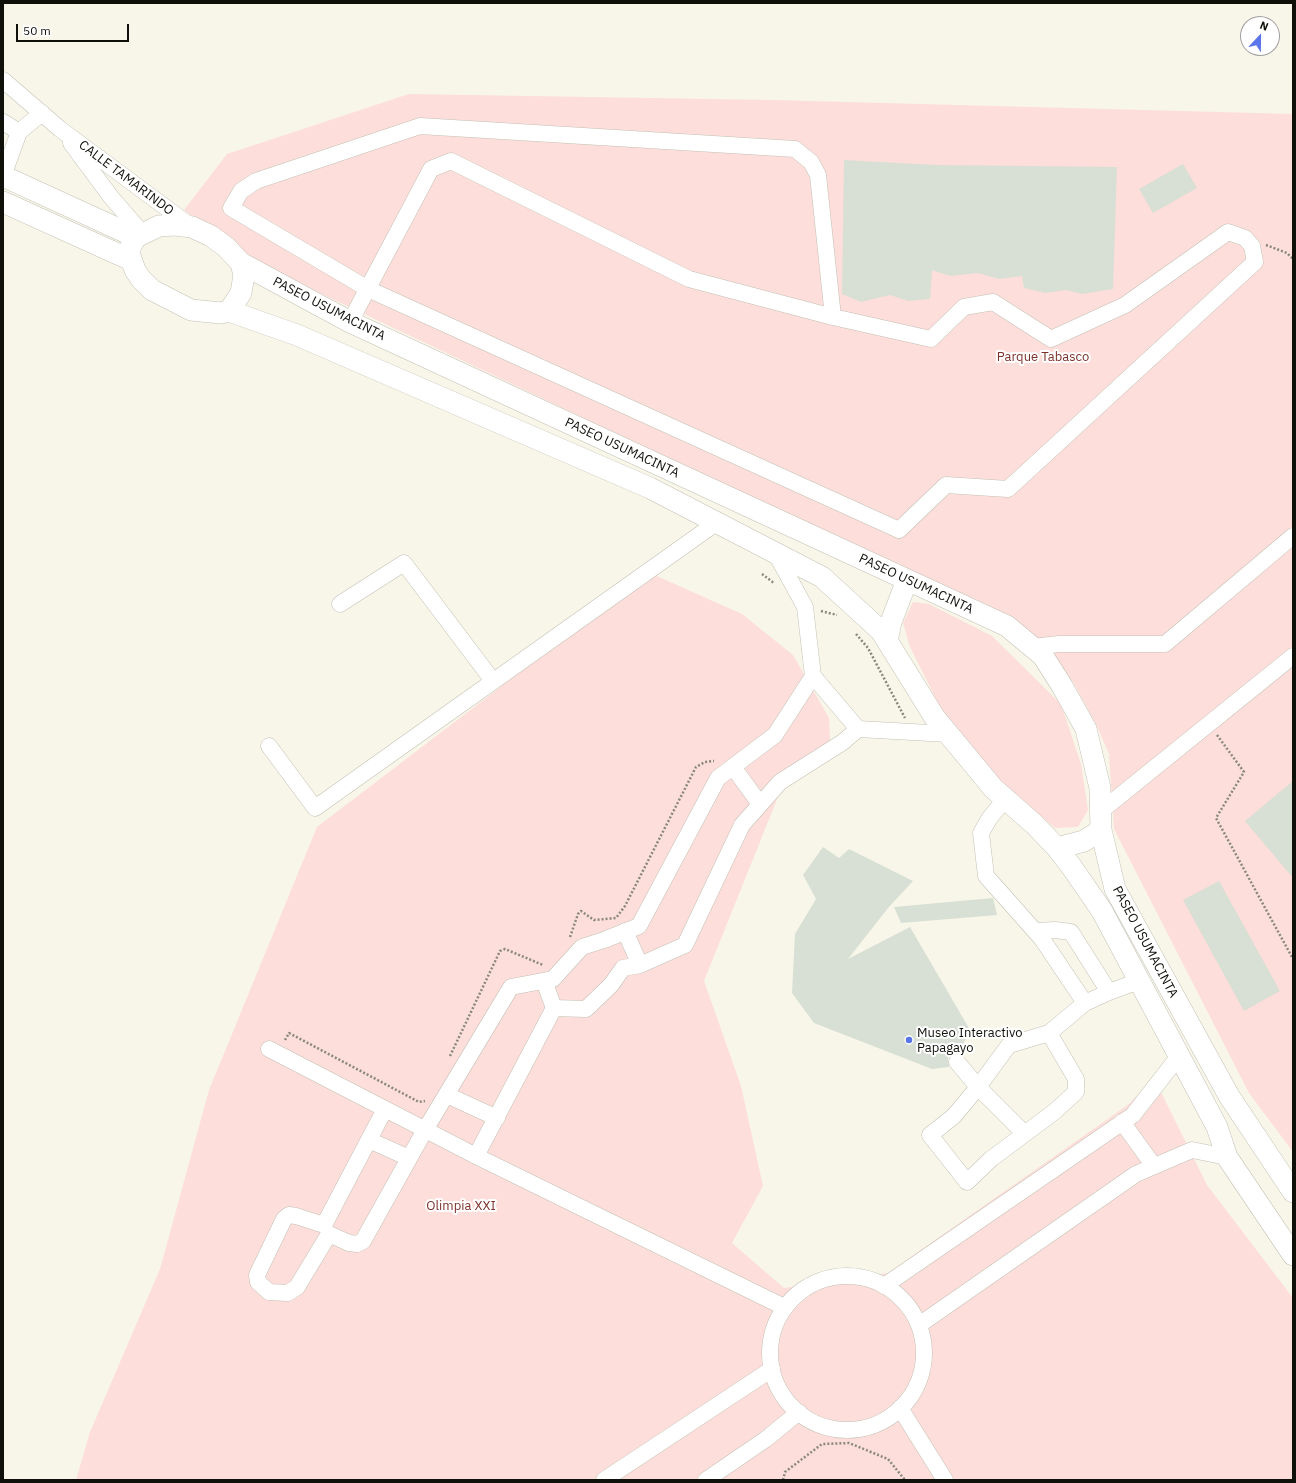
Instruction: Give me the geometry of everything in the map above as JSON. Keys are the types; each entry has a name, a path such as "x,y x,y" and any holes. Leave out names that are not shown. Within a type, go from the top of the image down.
{"main road":[{"path":"3,176 139,235"},
{"path":"3,202 131,260"},
{"path":"159,226 192,227 211,236 226,247 241,263 244,279 242,293 229,311 210,313 191,310 165,298 152,290 141,279 131,260 131,246 139,235 159,226"},
{"name":"PASEO USUMACINTA","path":"241,263 350,322 1007,626 1033,647 1043,656 1086,729 1100,788 1101,821 1115,889 1229,1096 1293,1192"},
{"name":"PASEO USUMACINTA","path":"229,311 318,344 650,488 822,577 881,631 935,718 993,788 1034,824 1057,848 1102,911 1217,1127 1227,1157 1293,1255"},
{"path":"887,641 891,622 907,580"},
{"path":"1057,848 1084,841 1101,821"}],"street":[{"name":"CALLE TAMARINDO","path":"3,80 60,128 192,227"},
{"path":"3,176 19,132 42,113"},
{"path":"3,122 19,132"},
{"path":"350,322 368,289 431,169 451,161 689,278 833,317 931,339 964,307 993,302 1051,339 1125,305 1228,232 1245,238 1252,246 1255,262 1008,489 946,485 898,530 368,289 231,208 240,191 256,180 420,126 795,149 811,162 818,175 833,317"},
{"name":"CALLE TAMARINDO","path":"60,128 139,235"},
{"path":"269,746 315,808 716,523"},
{"path":"1033,647 1059,644 1165,644 1293,536"},
{"path":"776,554 805,607 813,676 858,729"},
{"path":"340,604 404,563 493,681"},
{"path":"1101,821 1209,724 1293,656"},
{"path":"546,974 553,979 582,947 639,926 718,778 775,735 813,676"},
{"path":"554,1008 586,1009 611,985 623,968 640,966 685,945 742,825 780,782 843,742 858,729 948,734"},
{"path":"733,767 760,804"},
{"path":"1006,799 989,819 981,833 986,876 1035,931 1085,1003"},
{"path":"1035,931 1070,932 1109,992"},
{"path":"625,932 640,966"},
{"path":"476,1156 554,1008 546,974"},
{"path":"385,1109 327,1229 296,1287 288,1293 269,1292 258,1282 257,1275 284,1219 289,1215 296,1216 327,1229 349,1244 357,1244 362,1241 424,1130 447,1095 511,987 546,974"},
{"path":"1048,1033 1076,1079 1076,1092 1054,1112 1024,1133 967,1182 930,1135 954,1116 978,1087 1009,1045 1048,1033 1085,1003 1139,981"},
{"path":"273,1051 424,1130 784,1307"},
{"path":"884,1286 1133,1115 1179,1056"},
{"path":"957,1062 978,1087 1024,1133"},
{"path":"447,1095 497,1118"},
{"path":"1122,1122 1154,1166"},
{"path":"369,1140 409,1158"},
{"path":"919,1325 1136,1174 1192,1150 1227,1157"},
{"path":"848,1275 873,1280 884,1286 894,1292 911,1310 922,1332 925,1357 920,1381 907,1402 900,1408 888,1418 864,1428 837,1429 812,1421 790,1405 775,1383 769,1357 772,1331 784,1307 802,1289 824,1278 848,1275"},
{"path":"604,1480 772,1369"},
{"path":"900,1408 945,1480"},
{"path":"706,1480 766,1439 799,1412"}],"path":[{"path":"1252,246 1268,244 1287,252 1293,259"},
{"path":"762,574 776,586"},
{"path":"805,607 840,616"},
{"path":"854,632 868,648 912,732"},
{"path":"1209,724 1244,772 1216,818 1293,959"},
{"path":"568,944 578,914 581,911 594,920 616,918 625,906 696,768 705,762 716,761"},
{"path":"449,1058 500,951 505,949 546,974"},
{"path":"273,1051 289,1033 419,1102 429,1101"},
{"path":"783,1480 785,1472 822,1444 849,1443 888,1459 905,1480"}],"green space":[{"name":"Parque Tabasco","path":"409,94 772,100 1293,114 1293,1152 1249,1093 1114,829 1109,754 1096,724 1073,682 1049,648 996,609 846,542 254,262 184,210 227,154"},
{"name":"Olimpia XXI","path":"650,573 742,614 793,655 829,718 831,759 780,792 704,981 741,1086 763,1186 732,1243 784,1288 888,1273 1129,1104 1154,1078 1207,1185 1293,1298 1293,1480 76,1480 90,1432 160,1269 209,1090 317,827"},
{"path":"913,602 929,604 992,636 1061,704 1081,764 1088,810 1078,827 1055,828 985,768 942,711 910,647 903,623"}],"building":[{"path":"844,160 937,165 1117,167 1113,289 1082,294 1066,290 1045,293 1024,288 1022,276 999,279 978,273 950,276 932,270 930,299 908,301 890,295 861,302 842,294"},
{"path":"1183,164 1197,188 1153,213 1139,189"},
{"path":"1293,781 1293,878 1245,821"},
{"path":"823,847 839,858 849,849 913,881 888,908 848,959 910,927 970,1030 959,1053 951,1055 948,1058 949,1067 932,1069 814,1023 792,993 795,934 816,899 803,875"},
{"path":"1219,881 1280,991 1244,1011 1183,900"},
{"path":"993,898 997,915 901,923 894,907"}],"place":[{"name":"Museo Interactivo Papagayo","path":"909,1040"}]}
